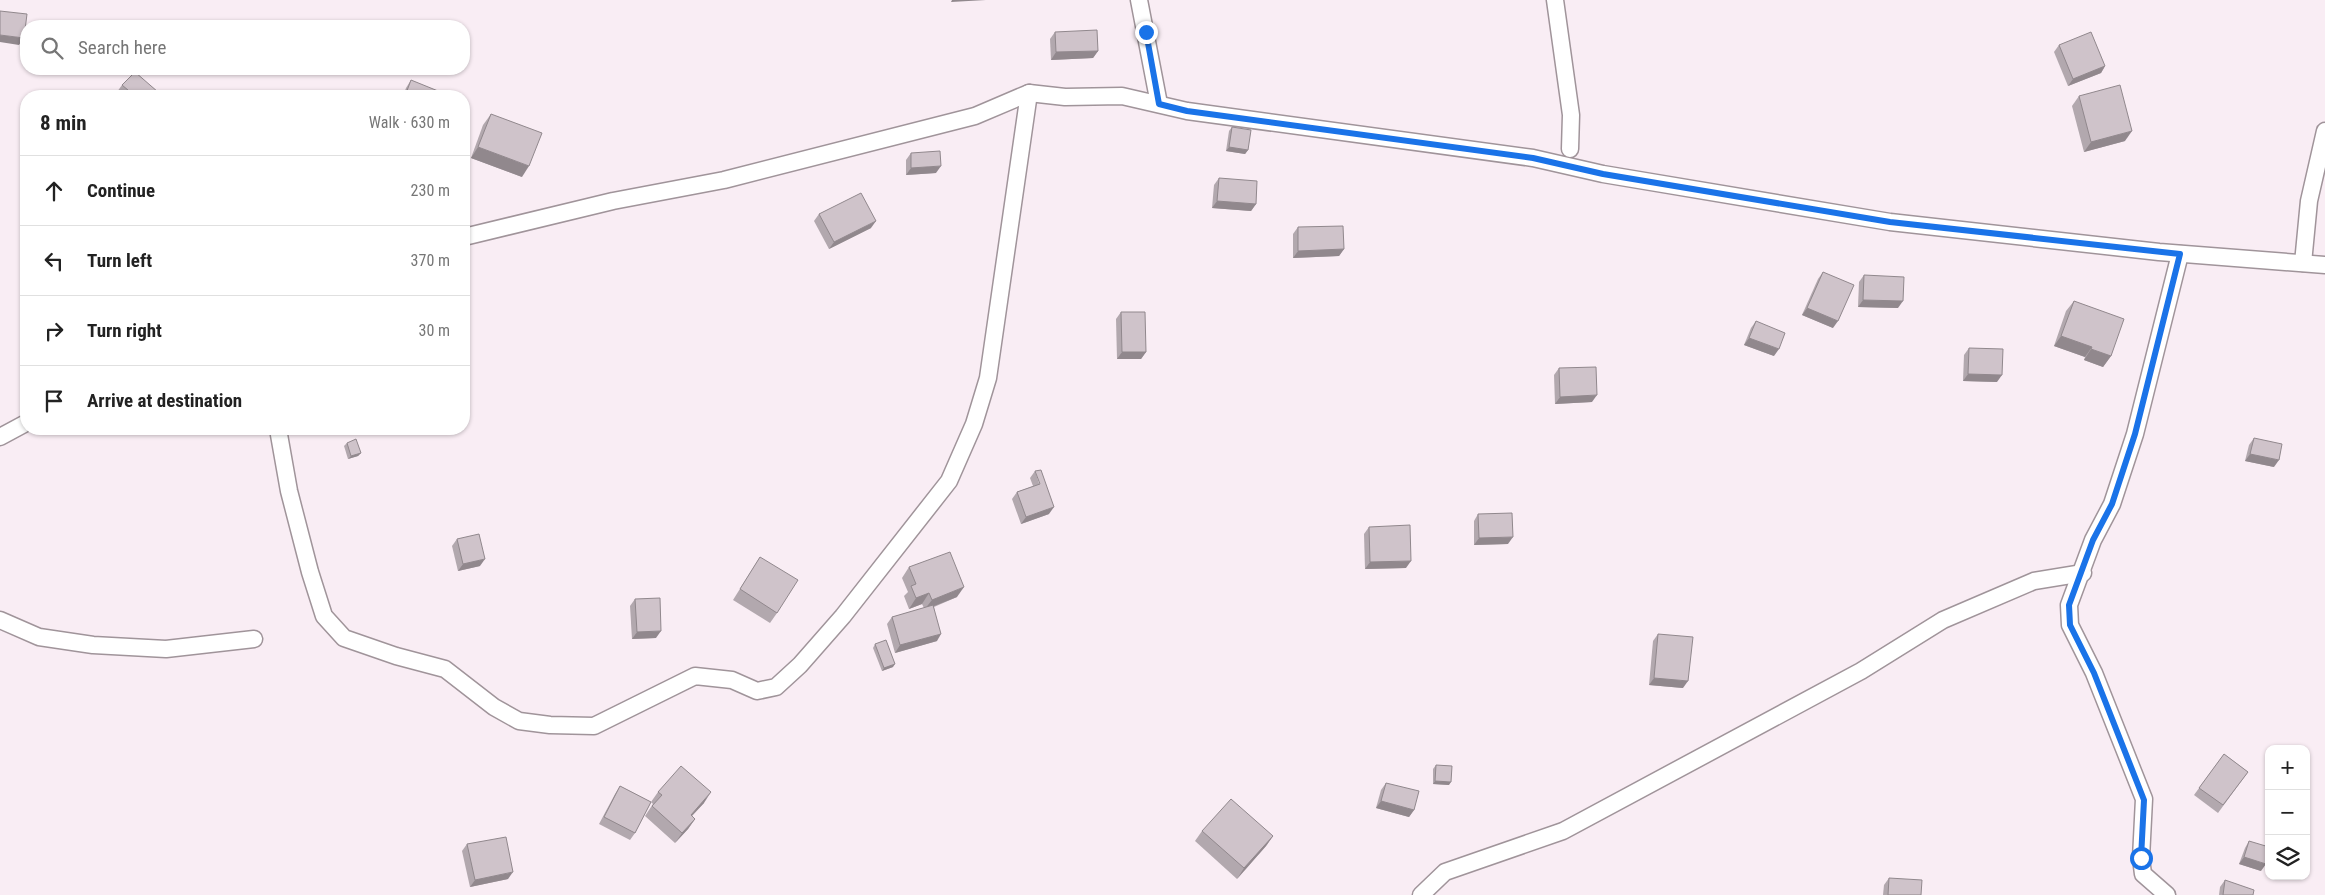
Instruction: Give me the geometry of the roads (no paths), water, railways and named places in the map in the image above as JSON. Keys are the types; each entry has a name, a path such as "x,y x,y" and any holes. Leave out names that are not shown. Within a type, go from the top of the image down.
{"street":[{"path":"1139,0 1159,104"},
{"path":"1555,0 1571,115 1570,149"},
{"path":"279,435 289,491 310,572 324,616 344,638 396,656 445,669 494,707 519,721 550,725 594,726 630,710 695,676 732,680 757,691 776,687 800,665 843,616 949,481 974,424 988,378 1029,93"},
{"path":"470,236 613,201 724,180 975,116 1029,93 1065,96 1122,96 1187,111 1533,158 1603,174 1890,222 2180,254 2325,265"},
{"path":"2303,263 2309,201 2325,130"},
{"path":"1533,158 1570,149"},
{"path":"1570,149 1603,174"},
{"path":"2167,895 2143,874 2141,858 2144,800 2094,673 2070,625 2069,605 2083,573 2093,540 2112,504 2135,434 2180,254"},
{"path":"0,437 20,426"},
{"path":"1421,895 1444,872 1563,831 1862,671 1942,620 2034,581 2083,573"},
{"path":"0,620 39,637 93,645 166,649 254,639"}]}
